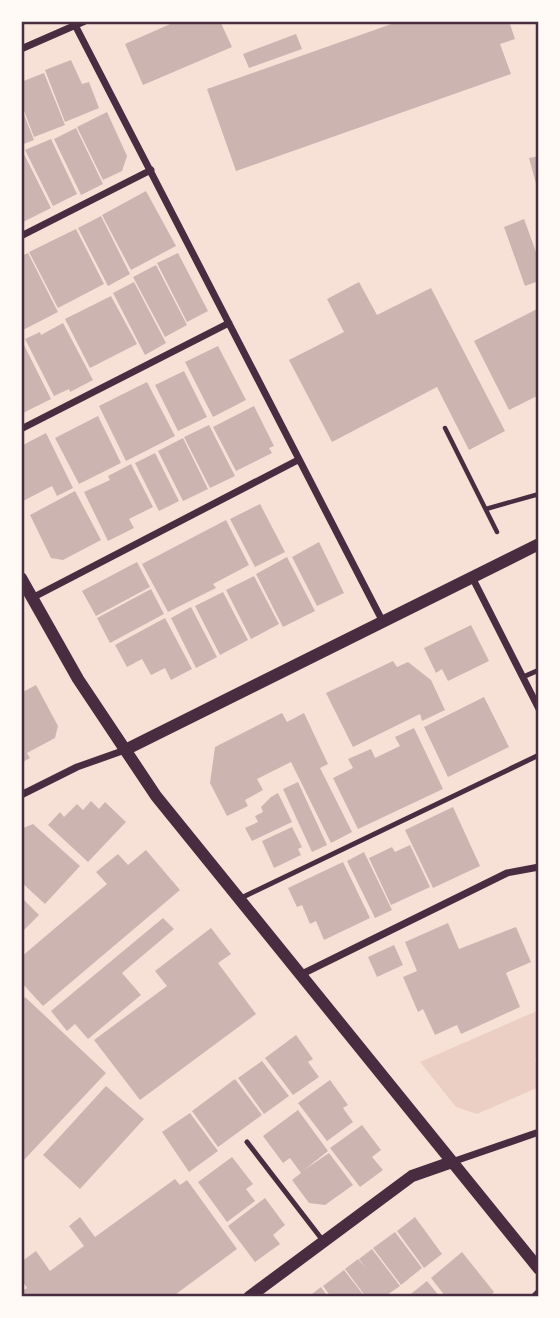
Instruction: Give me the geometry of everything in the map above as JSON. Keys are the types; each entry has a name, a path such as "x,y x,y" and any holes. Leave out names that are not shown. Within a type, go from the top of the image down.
{"street":[{"path":"21,49 85,21"},
{"path":"75,25 383,622"},
{"path":"21,236 151,170"},
{"path":"21,429 229,323"},
{"path":"32,598 298,460"},
{"path":"21,795 77,767 125,750 539,544"},
{"path":"472,577 539,709"},
{"path":"21,578 78,679 156,796 539,1269"},
{"path":"300,975 507,873 539,867"},
{"path":"249,1297 412,1176 539,1132"},
{"path":"534,1297 539,1292"}],"lane":[{"path":"523,677 539,670"},
{"path":"239,899 539,755"},
{"path":"247,1142 324,1242"}],"path":[{"path":"445,428 497,532"},
{"path":"486,509 539,494"}],"shaded area":[{"path":"539,1010 539,1058 535,1060 539,1070 539,1087 477,1114 456,1107 420,1062"}],"building":[{"path":"177,21 220,21 232,47 143,85 125,44"},
{"path":"400,21 509,21 515,39 500,44 511,74 236,171 207,89"},
{"path":"296,34 302,49 249,68 243,54"},
{"path":"71,60 82,84 89,82 99,108 65,122 45,70"},
{"path":"44,73 65,125 34,137 21,103 21,82"},
{"path":"21,107 34,140 21,145"},
{"path":"107,112 127,156 122,171 103,180 77,127"},
{"path":"76,128 103,184 81,195 54,139"},
{"path":"51,139 77,194 53,206 25,150"},
{"path":"23,152 51,208 21,223 21,153"},
{"path":"539,156 539,191 538,191 529,158"},
{"path":"146,191 176,246 131,270 102,215"},
{"path":"101,216 130,274 108,286 78,228"},
{"path":"524,219 539,260 539,281 525,286 504,227"},
{"path":"76,229 104,284 58,308 29,252"},
{"path":"28,253 58,312 21,331 21,256"},
{"path":"178,253 208,311 187,322 157,263"},
{"path":"156,265 187,325 165,337 133,277"},
{"path":"134,282 166,343 145,355 113,293"},
{"path":"359,282 377,315 431,288 505,431 469,450 437,387 332,442 289,360 344,332 327,299"},
{"path":"111,296 137,344 90,368 65,319"},
{"path":"539,308 539,395 509,410 474,341"},
{"path":"63,323 93,380 70,392 69,389 54,396 25,339 40,332 41,335"},
{"path":"21,339 51,399 21,414"},
{"path":"218,346 246,400 213,417 185,362"},
{"path":"184,371 207,417 178,431 155,385"},
{"path":"147,382 175,436 126,461 99,406"},
{"path":"254,406 274,446 269,448 272,453 236,471 213,427"},
{"path":"98,416 121,463 79,484 55,438"},
{"path":"209,425 235,476 210,488 184,437"},
{"path":"46,433 73,488 57,496 52,486 23,501 21,446"},
{"path":"183,438 208,489 183,501 158,451"},
{"path":"155,453 179,501 159,511 135,463"},
{"path":"131,464 153,507 129,519 134,528 108,541 84,492 110,480 108,476"},
{"path":"75,491 101,540 63,560 51,558 30,515"},
{"path":"260,504 285,552 255,567 230,519"},
{"path":"226,520 249,565 213,584 216,588 168,612 142,564"},
{"path":"319,542 344,593 317,606 292,557"},
{"path":"287,557 315,611 283,627 256,574"},
{"path":"137,562 150,587 96,616 82,591"},
{"path":"254,576 279,624 251,639 226,590"},
{"path":"151,589 164,614 110,643 97,618"},
{"path":"223,592 248,640 220,655 195,606"},
{"path":"191,607 217,657 196,668 171,618"},
{"path":"165,618 192,669 171,680 165,668 151,675 142,659 127,667 115,645"},
{"path":"471,625 489,661 448,681 442,669 436,673 424,648"},
{"path":"393,661 397,667 408,662 431,680 445,710 422,721 420,714 353,747 326,693"},
{"path":"36,685 58,726 55,738 27,753 30,758 21,763 21,693"},
{"path":"484,697 509,747 448,777 424,727"},
{"path":"282,713 287,722 304,713 328,764 320,768 352,832 331,843 291,762 257,779 263,790 245,800 248,806 227,816 210,783 215,747"},
{"path":"414,728 443,789 358,829 333,778 353,768 348,759 371,749 375,758 400,746 395,737"},
{"path":"298,782 327,845 312,852 283,789"},
{"path":"278,793 292,822 252,841 245,828 258,822 255,816 263,812 261,807"},
{"path":"91,801 99,809 105,802 126,822 88,862 48,825 60,812 64,817 77,804 83,810"},
{"path":"453,807 480,866 433,888 405,830"},
{"path":"33,824 80,866 45,904 21,882 21,829"},
{"path":"292,827 302,847 298,849 301,855 274,868 262,841"},
{"path":"410,845 430,887 391,905 369,858 392,847 395,852"},
{"path":"146,850 180,890 43,1006 21,982 21,957 107,884 96,872 118,854 128,865"},
{"path":"364,852 392,910 375,918 347,861"},
{"path":"343,862 370,918 324,940 316,921 310,924 302,905 297,907 288,888"},
{"path":"21,897 39,915 21,933"},
{"path":"163,918 174,929 122,973 141,995 88,1039 75,1024 67,1031 51,1011"},
{"path":"448,923 459,949 516,927 531,962 506,973 520,1007 461,1034 457,1025 435,1035 423,1009 418,1012 403,977 417,971 405,942"},
{"path":"211,928 231,954 218,963 256,1014 140,1100 94,1040 167,986 155,971"},
{"path":"394,945 403,965 377,977 368,957"},
{"path":"25,997 106,1073 22,1162 21,1002"},
{"path":"296,1035 313,1059 308,1062 319,1077 293,1095 265,1058"},
{"path":"262,1061 289,1096 264,1114 238,1078"},
{"path":"235,1079 262,1115 218,1147 192,1111"},
{"path":"330,1080 348,1105 343,1108 353,1122 327,1141 298,1103"},
{"path":"106,1086 144,1119 80,1189 43,1155"},
{"path":"298,1110 328,1151 304,1170 329,1153 353,1185 325,1205 309,1203 292,1180 301,1173 290,1158 283,1163 263,1136"},
{"path":"190,1113 218,1151 189,1172 162,1132"},
{"path":"362,1125 381,1150 372,1157 383,1170 360,1187 330,1148"},
{"path":"232,1157 253,1184 246,1189 255,1201 227,1222 198,1182"},
{"path":"175,1179 180,1185 187,1180 237,1249 172,1297 21,1297 21,1292 27,1288 21,1279 21,1262 36,1251 50,1271 84,1246 69,1226 80,1217 95,1237"},
{"path":"265,1198 285,1225 273,1235 280,1244 255,1262 228,1226"},
{"path":"415,1217 442,1254 424,1268 397,1231"},
{"path":"395,1232 422,1268 401,1285 373,1248"},
{"path":"372,1249 400,1286 384,1297 366,1297 345,1269 358,1259 367,1269 359,1259"},
{"path":"462,1252 494,1292 489,1297 446,1297 431,1278"},
{"path":"344,1270 365,1297 331,1297 323,1286"},
{"path":"427,1281 440,1297 407,1297"},
{"path":"321,1287 328,1297 308,1297"}]}
